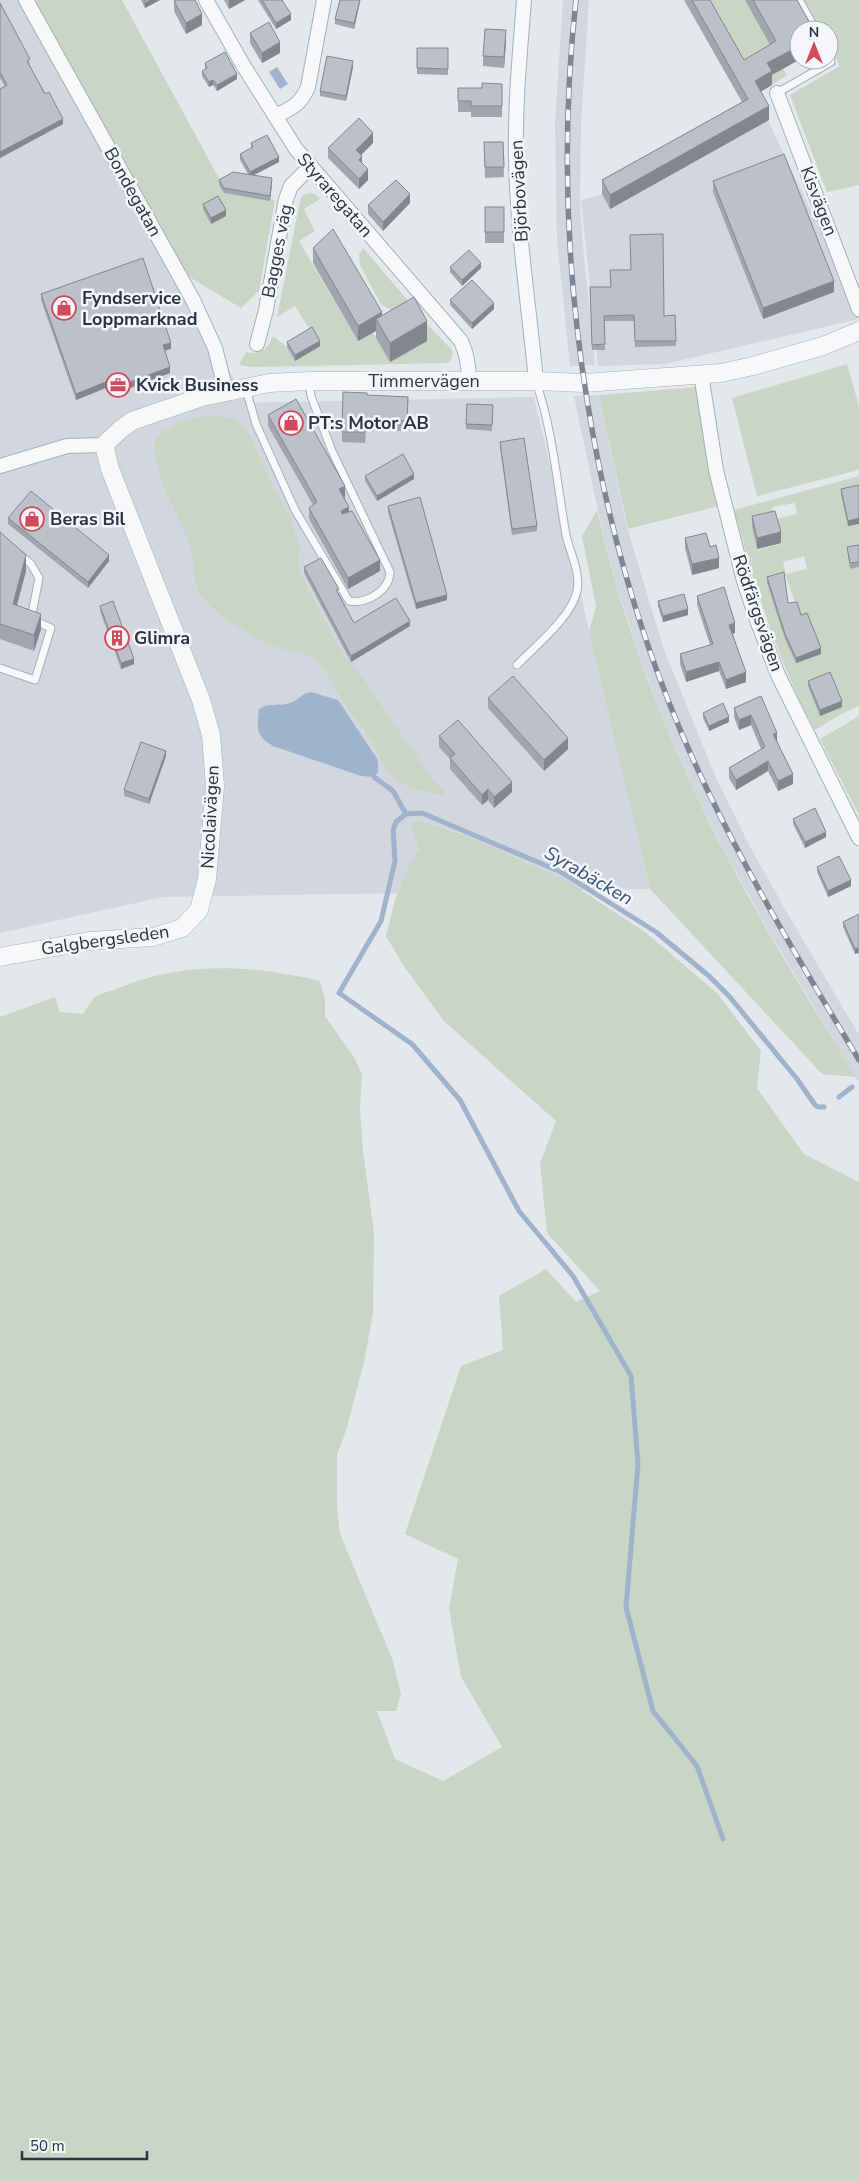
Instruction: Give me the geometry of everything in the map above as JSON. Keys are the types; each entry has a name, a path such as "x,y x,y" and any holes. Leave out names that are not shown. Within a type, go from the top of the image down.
{"street":[{"name":"Bondegatan","path":"26,0 193,300 215,348 226,391"},
{"name":"Styraregatan","path":"206,0 243,65 296,150 461,341 469,366 469,381"},
{"path":"275,116 291,110 303,100 324,0"},
{"name":"Björbovägen","path":"524,0 516,92 516,156 520,230 536,381"},
{"name":"Kisvägen","path":"777,93 859,308"},
{"name":"Bagges väg","path":"257,344 266,310 286,199 291,186 310,166"},
{"name":"Timmervägen","path":"104,445 132,421 176,405 226,391 269,383 309,381 536,381 584,383 721,373 823,346 859,331"},
{"name":"Rödfärgsvägen","path":"701,374 716,470 744,580 758,623 778,675 859,838"},
{"path":"0,466 67,446 104,445"},
{"name":"Nicolaivägen","path":"104,445 110,469 201,700 211,735 215,786 207,880 200,907"},
{"name":"Galgbergsleden","path":"0,957 89,941 153,937 182,928 200,907"}],"lane":[{"path":"799,0 810,20"},
{"path":"777,93 817,70"},
{"path":"246,387 256,424 294,510 348,601 356,602 370,599 390,580 390,572 332,451 311,396 309,381"},
{"path":"517,665 564,616 571,606 577,590 576,567 567,538 544,406 536,381"},
{"path":"0,668 35,680 51,628 31,618 39,578 31,564 15,551"}],"shaded area":[{"path":"0,0 26,0 247,403 534,397 650,889 163,897 0,933"},
{"path":"563,0 589,0 581,124 580,202 595,365 570,366 557,239 555,123"},
{"path":"761,106 859,311 859,319 665,364 598,366 581,200 602,194"},
{"path":"599,395 626,524 663,647 716,778 748,843 859,1035 859,1083 764,923 726,854 693,788 663,719 639,655 615,580 602,530 574,396"}],"green space":[{"path":"34,0 122,0 226,191 275,200 259,291 241,308 186,275"},
{"path":"703,0 745,0 787,75 772,85 760,65 764,90"},
{"path":"803,0 859,0 859,185 827,192 790,95 833,70 839,70 839,20 814,20"},
{"path":"315,194 320,199 304,209 315,231 299,241 358,341 373,333 390,362 417,314 451,349 453,354 449,363 252,367 239,365 246,352 255,353 263,350 269,345 273,336 287,347 295,361 312,333 295,306 277,317 300,201 303,195"},
{"path":"363,248 410,303 393,311 381,304 360,265 359,255"},
{"path":"847,364 859,406 859,470 757,496 732,398"},
{"path":"697,387 719,506 628,529 599,395"},
{"path":"202,417 233,419 247,430 272,485 290,517 300,549 299,571 323,619 342,653 362,677 430,776 444,791 443,795 410,787 398,781 389,773 370,739 318,661 308,655 276,647 245,632 217,613 203,597 195,581 193,558 188,540 165,488 155,458 155,446 158,437 162,433 172,426"},
{"path":"859,476 859,550 850,569 859,567 859,706 841,714 815,730 789,677 768,623 734,510","holes":["795,503 797,514 775,519 772,507","752,527 777,530 781,544 757,550","804,556 807,569 786,574 783,562","786,576 795,603 776,610 767,583"]},
{"path":"597,510 615,581 650,686 693,788 749,899 856,1077 822,1074 650,889 589,632 596,606 582,536"},
{"path":"859,716 859,815 820,739"},
{"path":"419,821 466,836 567,881 645,932 717,993 761,1051 757,1088 804,1154 859,1182 859,2181 0,2181 0,1017 55,997 60,1012 83,1014 94,998 103,993 143,979 193,970 244,969 320,981 325,999 325,1016 354,1057 362,1074 360,1110 363,1151 374,1233 373,1313 364,1362 346,1431 337,1454 337,1509 340,1534 393,1661 401,1694 396,1711 377,1711 395,1759 443,1781 502,1747 461,1677 449,1609 458,1559 405,1534 461,1366 503,1350 499,1296 546,1269 576,1302 600,1291 547,1233 540,1163 556,1121 444,1021 403,965 386,936 395,900 409,866 420,848 412,829 413,822"}],"water":[{"path":"277,67 288,84 280,89 269,72"},
{"path":"311,692 338,700 378,760 378,772 374,777 361,776 273,746 260,734 258,730 259,709 290,703"}],"building":[{"path":"195,0 202,14 186,23 174,1"},
{"path":"262,0 282,0 291,14 276,23"},
{"path":"340,0 360,0 354,23 335,19"},
{"path":"692,0 710,0 744,60 776,41 753,0 797,0 808,20 789,20 789,51 767,63 772,71 755,81 769,106 610,195 602,180 748,99"},
{"path":"0,3 30,59 27,61 45,94 49,92 63,119 0,152 0,89 7,85 0,72"},
{"path":"269,22 280,42 262,53 250,33"},
{"path":"485,29 506,30 504,57 483,56"},
{"path":"417,48 448,48 448,69 417,68"},
{"path":"225,52 237,74 217,85 213,80 209,82 202,71 207,68 205,63"},
{"path":"327,56 353,61 346,96 320,91"},
{"path":"482,83 502,84 502,106 471,106 471,101 458,101 458,88 482,88"},
{"path":"359,118 373,133 356,150 362,156 359,160 368,169 359,179 328,148"},
{"path":"267,135 279,157 250,172 240,154 253,147 251,143"},
{"path":"484,142 503,142 504,167 485,167"},
{"path":"784,154 834,281 763,308 713,181"},
{"path":"233,172 272,178 270,196 224,188 219,180"},
{"path":"396,180 410,194 383,222 368,205"},
{"path":"218,196 226,210 211,218 203,204"},
{"path":"485,207 504,207 504,232 485,232"},
{"path":"333,229 382,312 358,326 313,248"},
{"path":"663,234 664,316 675,315 676,341 635,341 634,315 604,316 605,344 592,345 590,287 611,287 610,270 631,270 630,235"},
{"path":"469,250 481,263 462,280 450,267"},
{"path":"143,258 171,343 163,345 170,367 111,389 108,381 76,394 41,294"},
{"path":"472,280 494,303 472,323 450,300"},
{"path":"414,297 427,321 390,343 376,319"},
{"path":"312,327 320,341 295,355 287,342"},
{"path":"343,392 408,397 407,421 366,419 365,432 342,432"},
{"path":"296,399 345,486 339,489 349,507 341,511 342,514 352,511 380,560 348,578 309,508 317,502 268,415"},
{"path":"467,404 493,405 492,425 466,424"},
{"path":"524,438 537,526 512,529 500,442"},
{"path":"403,454 414,474 377,496 365,476"},
{"path":"859,485 859,518 848,521 841,489"},
{"path":"31,491 109,555 88,582 8,518"},
{"path":"420,497 447,595 416,603 388,506"},
{"path":"775,511 781,532 757,538 752,516"},
{"path":"0,532 26,555 13,604 41,614 34,635 0,624"},
{"path":"706,533 710,547 716,545 719,558 692,564 685,538"},
{"path":"859,545 859,562 850,563 847,547"},
{"path":"321,558 339,589 336,590 354,623 396,598 410,621 351,656 304,567"},
{"path":"784,572 788,603 797,602 801,615 807,613 821,648 796,658 785,634 767,577"},
{"path":"724,587 735,623 729,625 746,672 726,680 719,662 686,672 680,654 713,644 697,596"},
{"path":"684,594 688,609 663,616 658,601"},
{"name":"Glimra","path":"113,601 134,659 121,663 100,606"},
{"path":"830,672 842,701 820,710 808,681"},
{"path":"513,676 568,738 544,760 488,698"},
{"path":"761,696 777,733 773,734 793,774 778,781 768,761 736,780 729,768 765,747 751,715 739,720 734,708"},
{"path":"723,703 729,717 709,726 703,713"},
{"path":"458,720 512,782 494,797 488,789 482,795 450,758 455,754 439,736"},
{"path":"141,742 166,751 149,799 124,790"},
{"path":"815,808 826,832 805,842 793,819"},
{"path":"839,856 851,880 828,891 817,867"},
{"path":"859,914 859,949 855,949 843,922"}],"waterway":[{"path":"374,777 393,791 406,814"},
{"name":"Syrabäcken","path":"723,1839 697,1766 653,1711 626,1607 638,1464 631,1376 573,1276 519,1211 460,1100 412,1044 339,993 381,921 395,861 393,830 396,822 406,814 422,813 561,872 656,932 709,976 729,996 797,1079 815,1105 824,1107"},
{"path":"839,1097 852,1087"}],"railway":[{"path":"576,0 569,99 568,199 574,300 587,402 607,501 633,599 666,694 722,820 759,890 859,1060"}],"place":[{"name":"Fyndservice Loppmarknad","path":"64,308"},
{"name":"Kvick Business","path":"118,385"},
{"name":"PT:s Motor AB","path":"291,423"},
{"name":"Beras Bil","path":"32,519"},
{"name":"Glimra","path":"117,638"}]}
